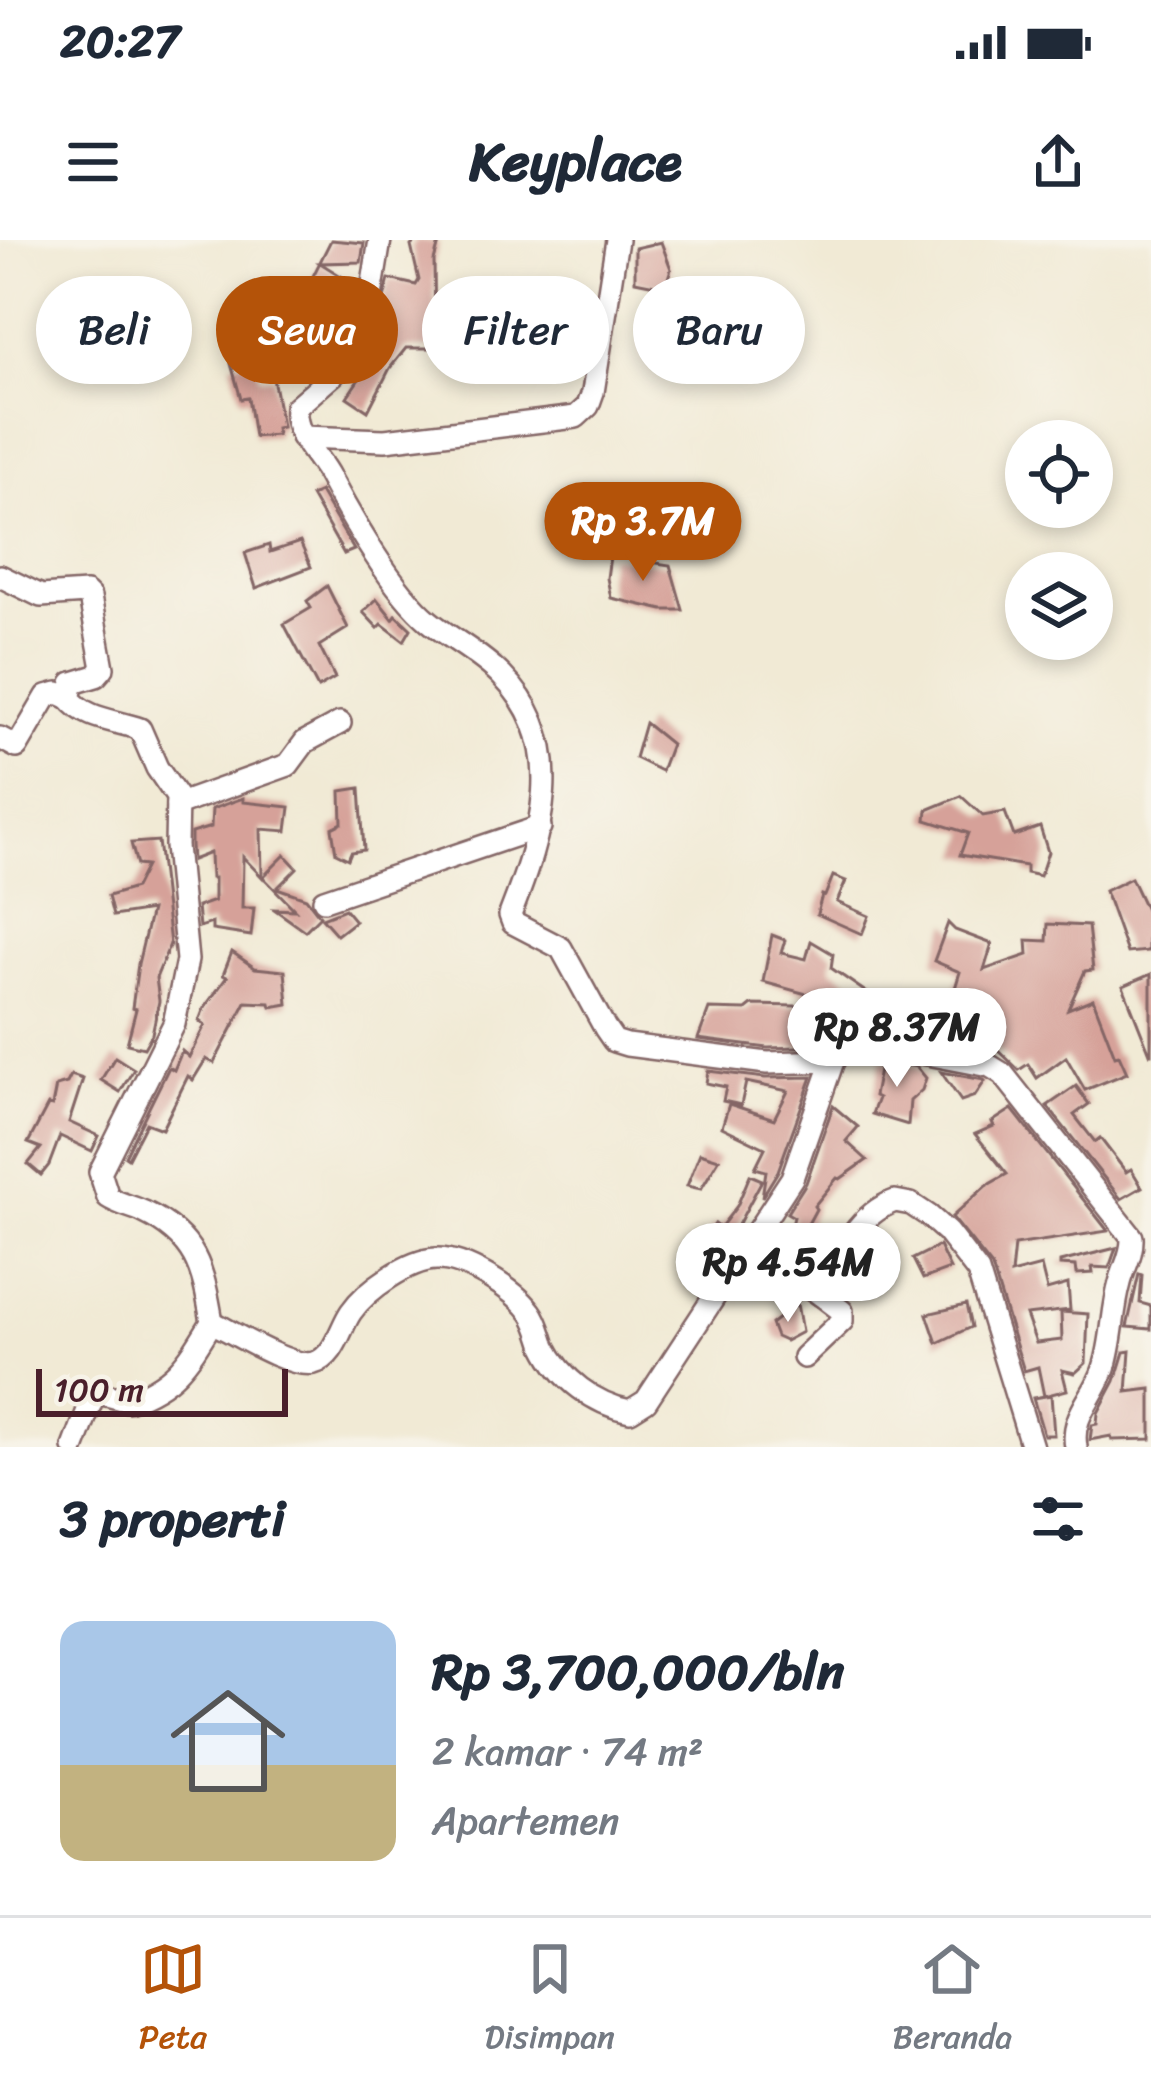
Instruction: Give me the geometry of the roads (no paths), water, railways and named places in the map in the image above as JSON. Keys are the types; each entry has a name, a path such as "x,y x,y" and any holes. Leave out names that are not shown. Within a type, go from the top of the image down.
{"street":[{"path":"380,240 368,314 334,374 296,406 295,418 302,437 406,597 428,620 505,678 528,712 547,772 540,827 510,915 513,923 561,948 614,1041 767,1063 833,1061"},
{"path":"302,437 386,440 576,417 588,406 593,392 617,240"},
{"path":"0,576 41,596 86,593 90,597 103,668 96,676 73,683 69,698"},
{"path":"0,738 17,747 47,697 58,693 92,716 140,729 177,797 176,846 186,944 183,986 174,1024 100,1172 108,1197 177,1232 192,1250 203,1273 212,1322 173,1378 128,1401 103,1394 93,1397 74,1447"},
{"path":"177,805 288,765 305,742 340,724"},
{"path":"324,900 540,827"},
{"path":"212,1322 291,1361 313,1363 328,1353 362,1301 406,1270 437,1258 465,1265 514,1295 532,1313 559,1370 584,1391 630,1411 646,1401 792,1178 833,1061 855,1033 876,1036 886,1046 998,1070 1111,1214 1129,1230 1133,1247 1120,1283 1107,1362 1099,1384 1077,1416 1076,1447"},
{"path":"821,1295 839,1257 871,1213 895,1202 918,1208 946,1232 978,1272 1032,1447"},
{"path":"747,1243 842,1311 842,1321 804,1357"}]}
